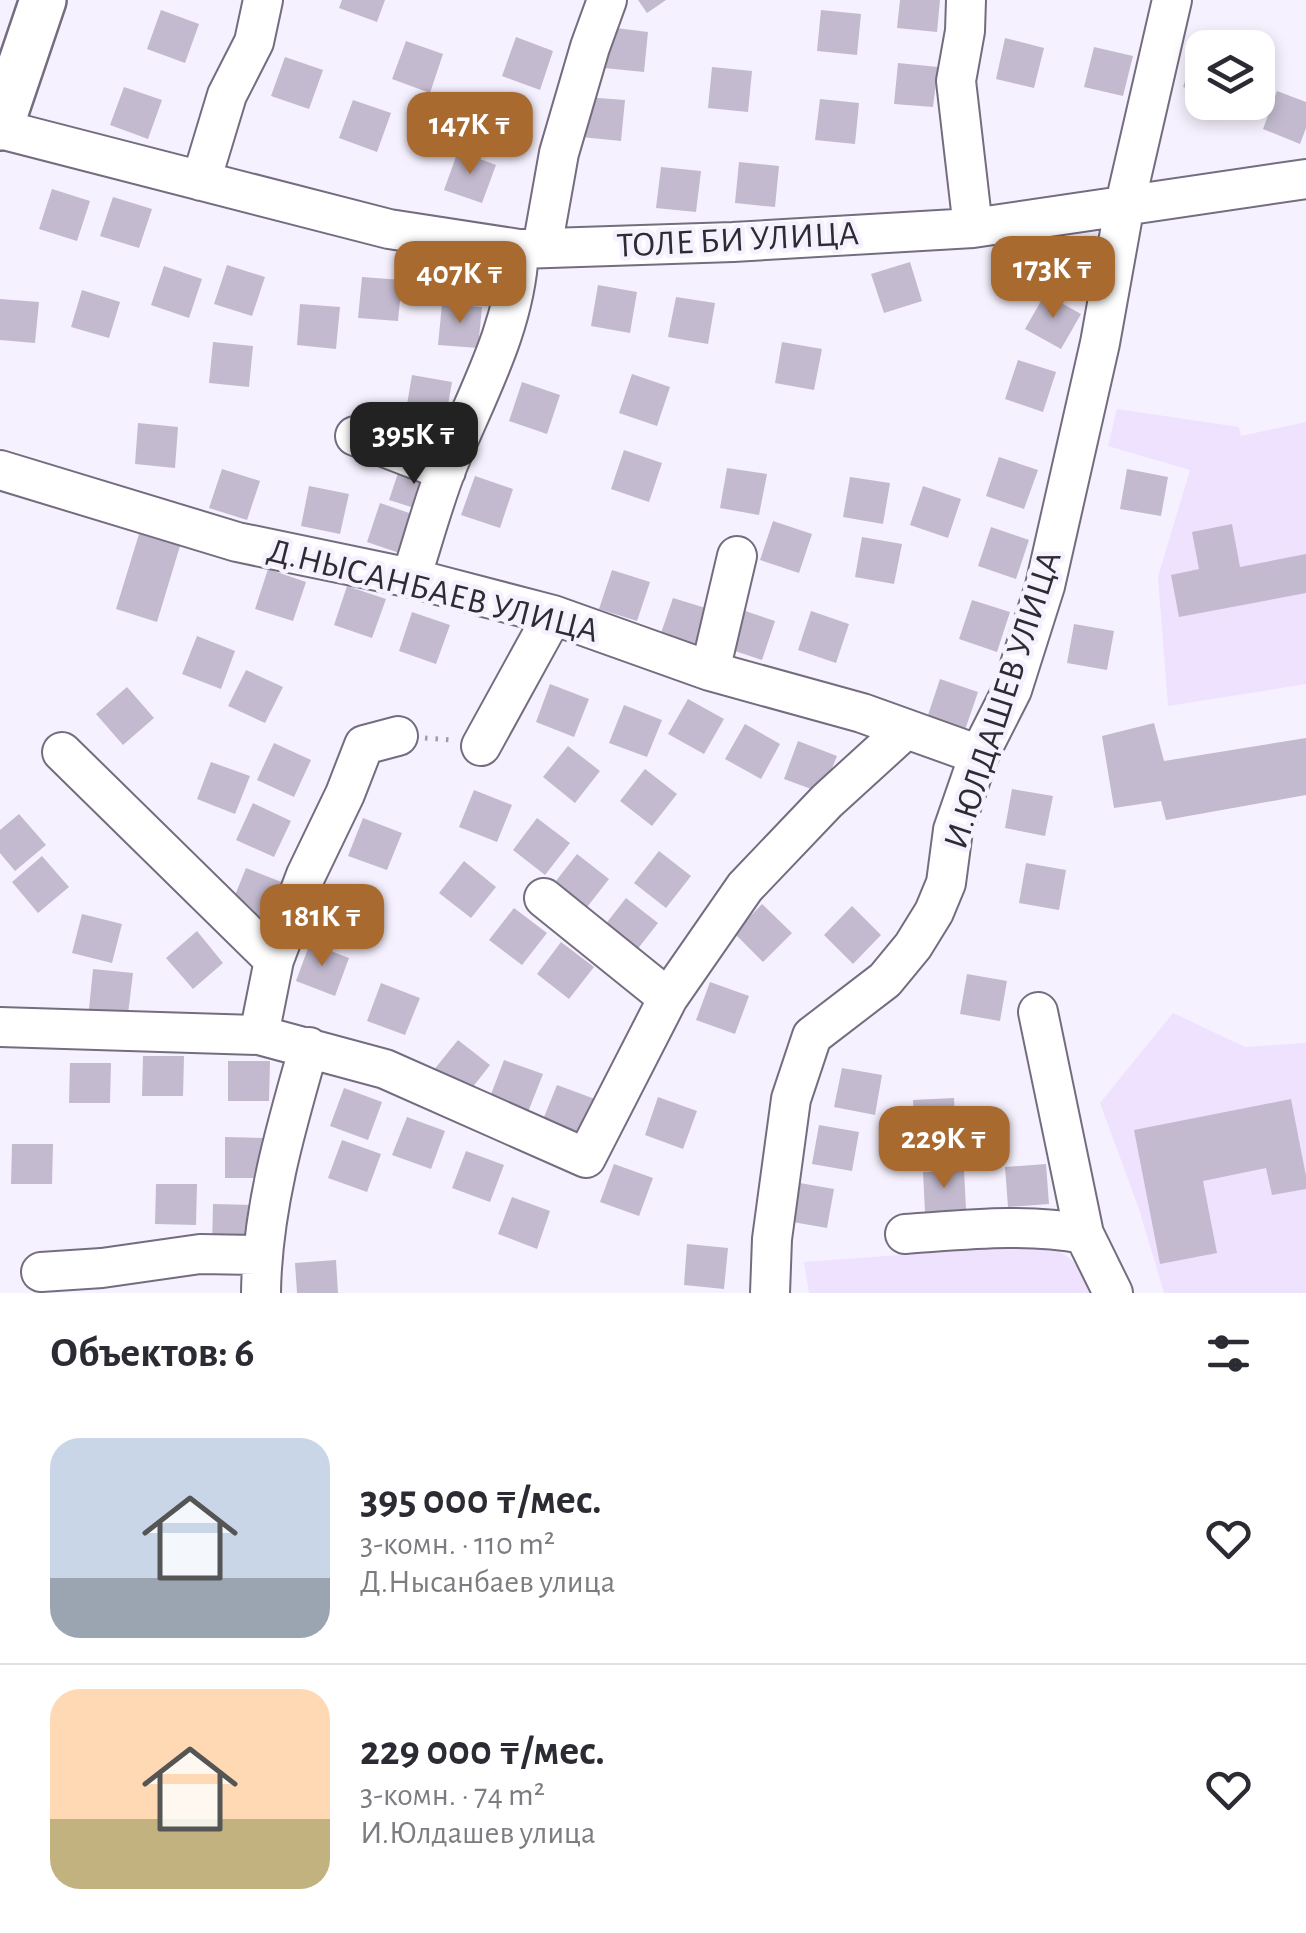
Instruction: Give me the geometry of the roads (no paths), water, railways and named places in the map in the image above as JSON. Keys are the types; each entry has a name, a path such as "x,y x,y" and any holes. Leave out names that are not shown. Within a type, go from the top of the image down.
{"main road":[{"path":"0,128 43,0"}],"street":[{"path":"201,181 227,95 254,42 263,0"},
{"path":"411,578 446,471 499,350 518,278 607,0"},
{"path":"966,0 956,80 973,228"},
{"name":"И.ЮЛДАШЕВ УЛИЦА","path":"770,1293 772,1239 791,1100 812,1036 884,980 913,946 934,912 946,883 953,830 979,755 1012,690 1045,586 1172,0"},
{"name":"ТОЛЕ БИ УЛИЦА","path":"0,128 389,229 530,248 732,242 973,228 1306,179"},
{"path":"355,436 446,471"},
{"name":"Д.НЫСАНБАЕВ УЛИЦА","path":"0,470 237,542 411,578 553,615 710,671 862,713 979,755"},
{"path":"710,671 737,556"},
{"path":"481,746 553,615"},
{"path":"0,1028 259,1034 385,1069 586,1158 668,998 746,887 827,801 906,729"},
{"path":"259,1034 274,960 364,745 398,736"},
{"path":"62,752 274,960"},
{"path":"544,898 668,998"},
{"path":"1038,1012 1084,1234 1113,1293"},
{"path":"261,1293 262,1255 284,1137 308,1047"},
{"path":"905,1234 1054,1228 1084,1234"},
{"path":"41,1272 200,1254 262,1255"}]}
